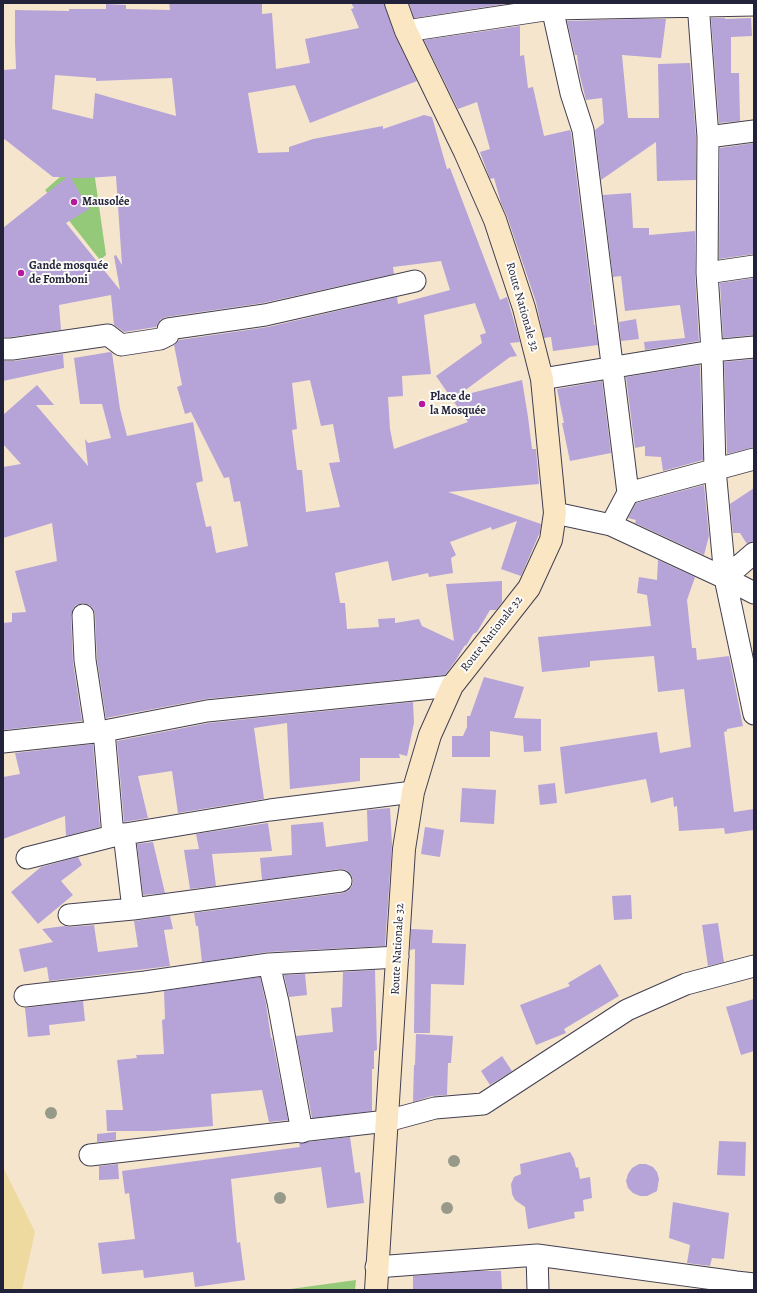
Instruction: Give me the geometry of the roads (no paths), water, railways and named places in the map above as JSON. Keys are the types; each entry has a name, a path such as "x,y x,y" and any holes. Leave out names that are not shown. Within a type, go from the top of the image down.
{"street":[{"name":"Route Nationale 32","path":"376,1290 376,1267 388,1121 404,849 413,792 430,735 452,686 529,588 551,540 555,513 542,379 524,308 495,220 468,159 406,31 396,3"},
{"path":"406,31 551,6 698,4 754,5"},
{"path":"698,4 708,137 707,273 712,351 714,469 725,578 754,714"},
{"path":"551,6 571,93 583,130 611,368 628,493 611,525"},
{"path":"708,137 754,131"},
{"path":"707,273 754,266"},
{"path":"3,349 108,335 122,345 160,339 168,335 168,330 265,315 415,281"},
{"path":"542,379 712,351 754,347"},
{"path":"628,493 754,459"},
{"path":"555,513 611,525 754,593"},
{"path":"725,578 754,553"},
{"path":"83,615 85,660 100,732 132,909"},
{"path":"3,742 100,732 207,711 452,686"},
{"path":"27,858 119,835 270,810 413,792"},
{"path":"69,914 132,909 341,881"},
{"path":"25,996 145,982 269,964 398,957"},
{"path":"269,964 278,1002 302,1132"},
{"path":"90,1155 388,1121 435,1108 483,1104 627,1010 686,984 754,966"},
{"path":"376,1267 537,1255 742,1285"},
{"path":"537,1255 538,1290"}],"place":[{"name":"Mausolée","path":"74,202"},
{"name":"Gande mosquée de Fomboni","path":"21,273"},
{"name":"Place de la Mosquée","path":"422,404"}]}
